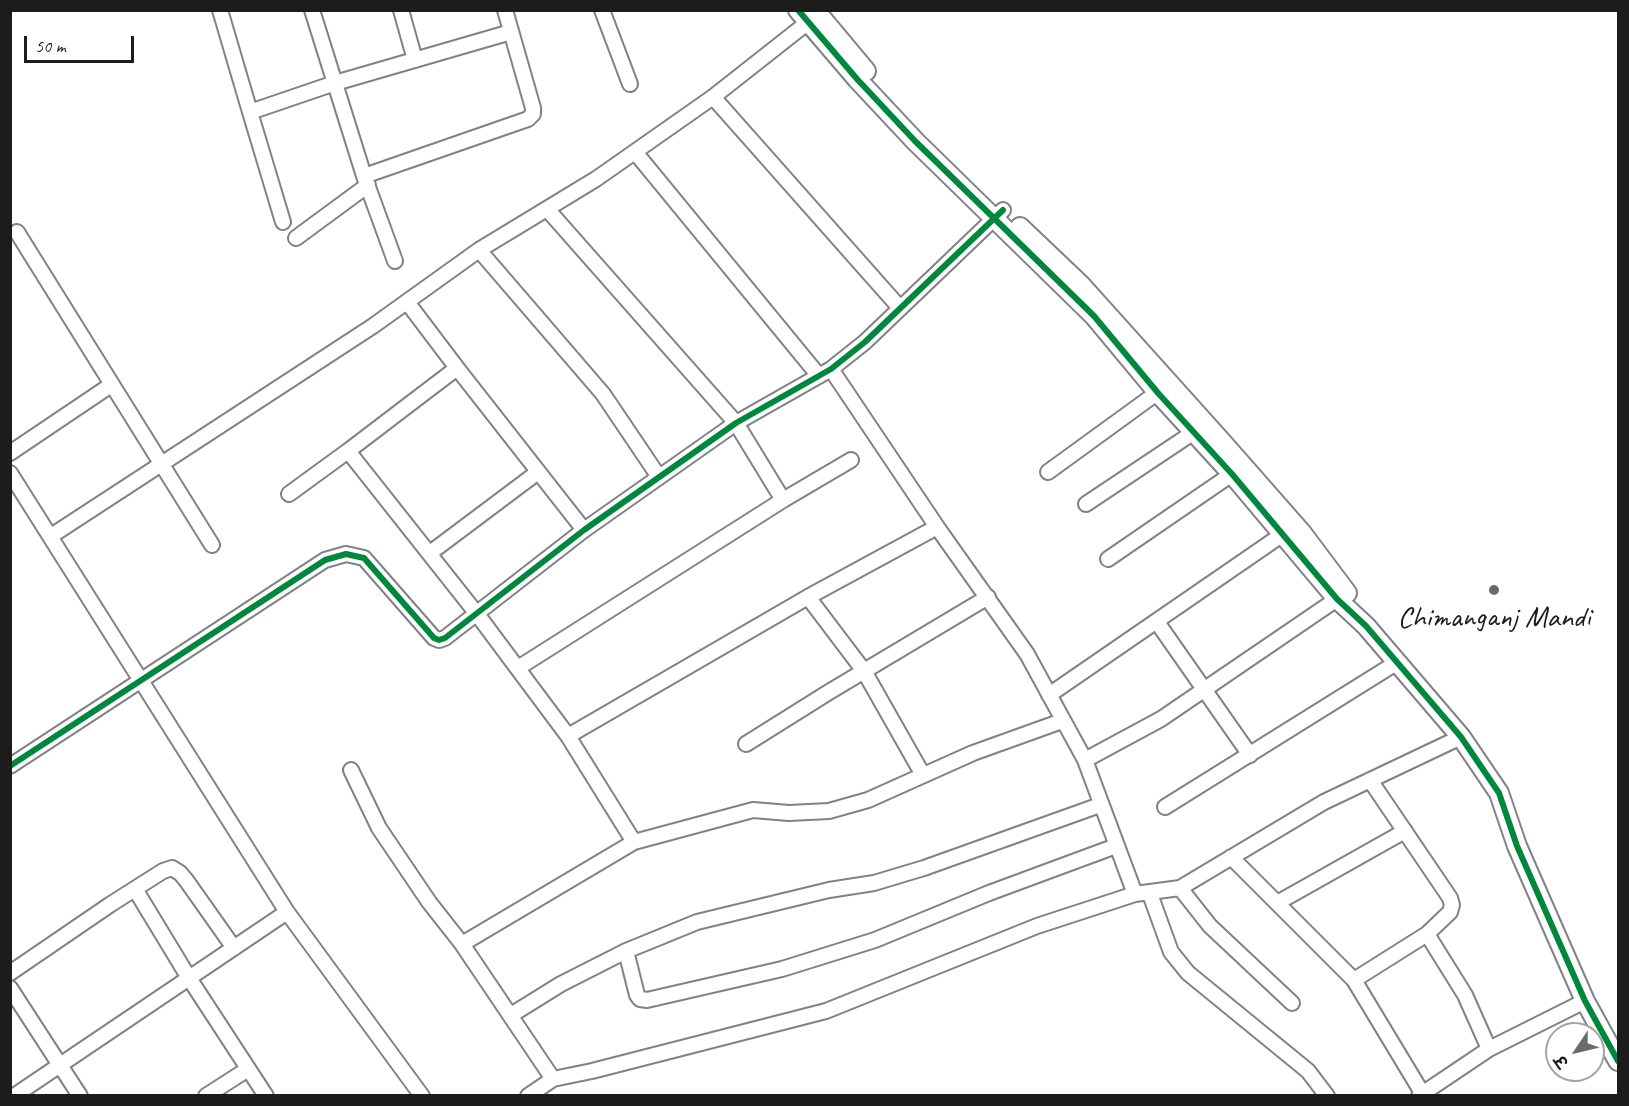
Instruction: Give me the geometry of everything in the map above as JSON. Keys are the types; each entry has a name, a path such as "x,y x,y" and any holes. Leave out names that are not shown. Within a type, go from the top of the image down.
{"street":[{"path":"220,10 283,222"},
{"path":"312,10 394,261"},
{"path":"401,10 416,60"},
{"path":"296,238 366,180 528,119 533,114 505,10"},
{"path":"602,10 630,84"},
{"path":"51,536 373,327 479,250 548,209 635,152 713,98 807,15 915,141 999,215 1302,533 1348,595 1365,626"},
{"path":"250,112 335,83 511,32"},
{"path":"713,98 900,308"},
{"path":"635,152 825,372 1027,654 1085,760 1135,894"},
{"path":"548,209 736,423 783,500"},
{"path":"10,766 325,560 346,554 364,558 434,638 439,640 445,638 584,530 659,477 736,423 825,372 865,342 999,215"},
{"path":"17,232 160,465 212,544"},
{"path":"479,250 603,394 659,477"},
{"path":"407,302 584,530"},
{"path":"289,494 348,452 457,368"},
{"path":"10,453 111,385"},
{"path":"1164,388 1194,432 1337,599 1365,626 1461,738 1499,793 1517,846 1585,1001 1618,1061"},
{"path":"1047,472 1164,388"},
{"path":"1086,504 1194,432"},
{"path":"348,452 430,553 568,736 634,842"},
{"path":"518,668 783,500 851,460"},
{"path":"430,553 538,472"},
{"path":"10,473 287,912 422,1095"},
{"path":"1108,559 1232,474"},
{"path":"568,736 808,597 937,527"},
{"path":"1049,695 1283,534"},
{"path":"808,597 864,671 923,775"},
{"path":"746,744 988,597"},
{"path":"1085,760 1161,719 1337,599"},
{"path":"1157,621 1250,755"},
{"path":"1165,807 1396,663"},
{"path":"462,944 634,842 753,810 789,813 829,811 868,800 973,753 1062,721"},
{"path":"528,1095 553,1079 826,1011 1037,926 1135,894 1150,894 1180,888 1324,802 1461,738"},
{"path":"351,770 379,828 429,902 512,1015 553,1079"},
{"path":"1354,980 1427,933 1450,912 1452,904 1370,780"},
{"path":"512,1015 561,984 626,951 698,922 829,890 874,883 924,868 1100,805"},
{"path":"1277,903 1405,831"},
{"path":"626,951 637,995 640,999 647,1000 782,969 875,940 989,893 1116,846"},
{"path":"1231,857 1354,980 1422,1094 1489,1049 1585,1001"},
{"path":"10,973 135,889 163,871 172,868 180,873 234,948"},
{"path":"1180,888 1210,926 1292,1003"},
{"path":"135,889 189,978 266,1095"},
{"path":"1150,894 1171,952 1188,973 1308,1071 1327,1095"},
{"path":"14,1095 287,912"},
{"path":"1427,933 1464,995 1489,1049"},
{"path":"10,988 80,1095"},
{"path":"206,1095 248,1069"}],"cycle path":[{"path":"798,10 857,79 915,141 1094,316 1337,599 1366,626 1461,737 1499,793 1517,846 1585,1001 1618,1061"},
{"path":"10,766 325,560 346,554 364,558 434,638 439,640 445,638 584,530 736,423 831,369 865,342 1003,210"}],"place":[{"name":"Chimanganj Mandi","path":"1494,590"}]}
